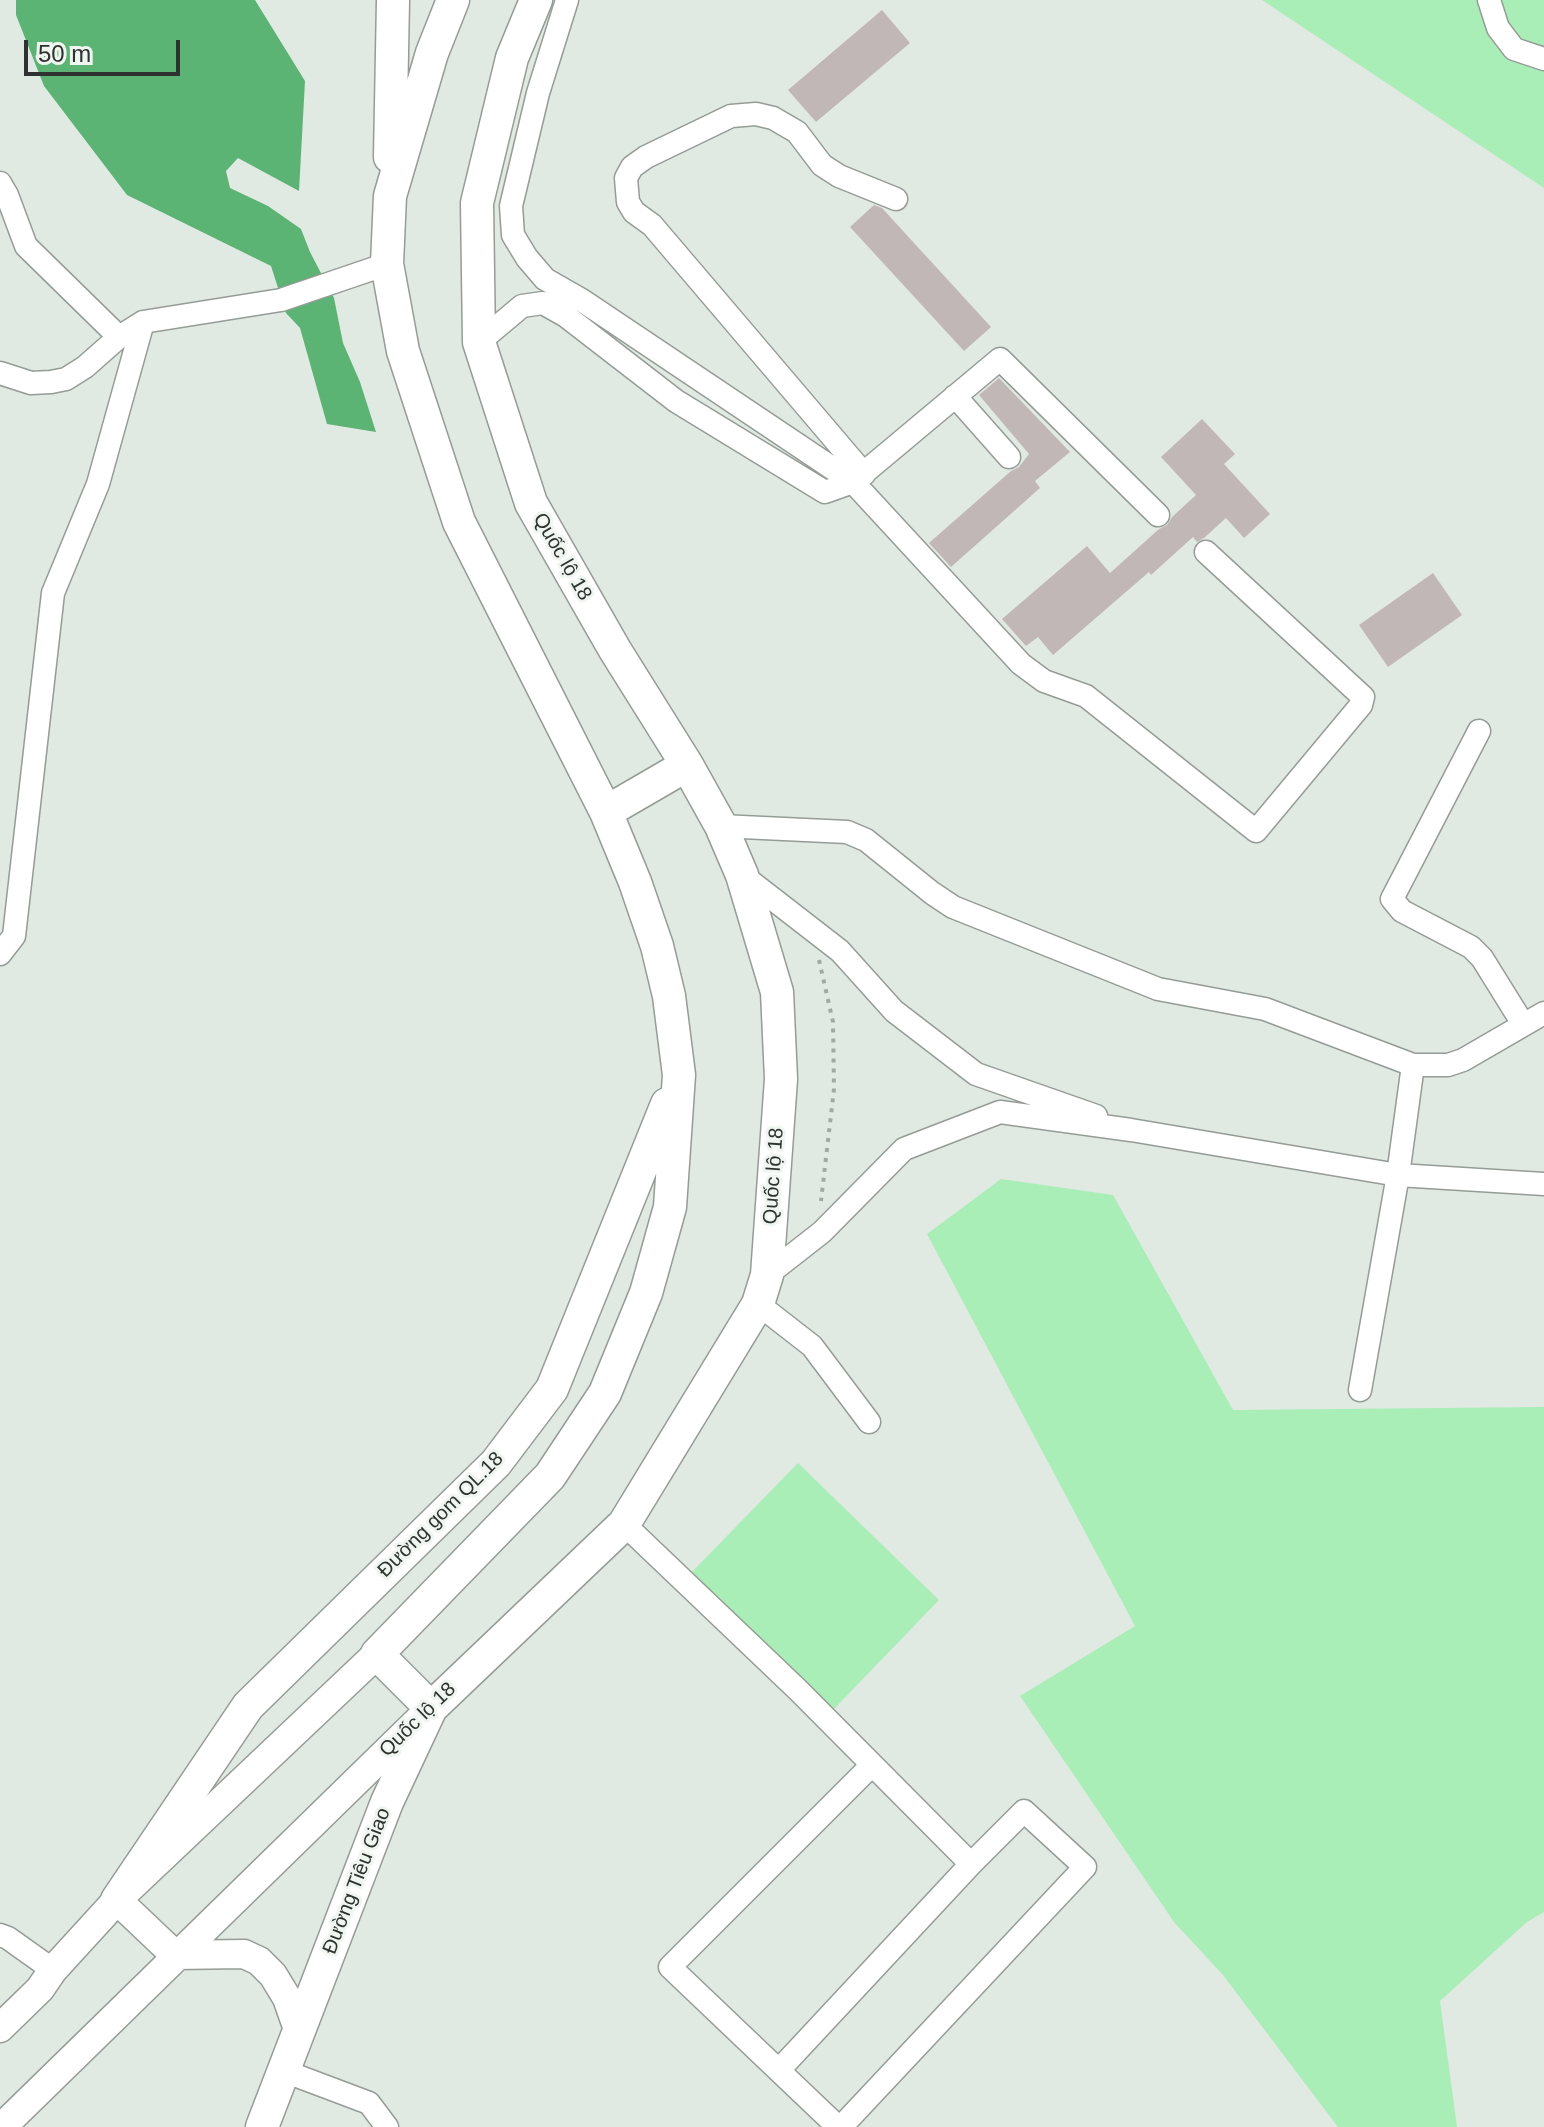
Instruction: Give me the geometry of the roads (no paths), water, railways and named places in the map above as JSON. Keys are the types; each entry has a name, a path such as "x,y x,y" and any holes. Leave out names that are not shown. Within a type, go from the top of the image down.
{"highway":[{"path":"393,0 387,264 403,351 459,522 606,812 635,882 657,946 669,996 679,1075 670,1207 646,1293 605,1393 550,1476 377,1654 431,1708"},
{"path":"390,196 432,53 453,0"},
{"name":"Quốc lộ 18","path":"431,1708 624,1524 762,1290 781,1079 777,992 742,875 721,826 687,765 615,650 531,503 479,342 477,203 512,58 536,0"},
{"path":"606,812 687,765"},
{"name":"Đường gom QL.18","path":"117,1900 248,1706 496,1463 552,1389 679,1075"},
{"name":"Đường Tiêu Giao","path":"262,2127 387,1802 431,1708"}],"main road":[{"path":"0,2028 40,1989 53,1970 117,1900 377,1654"},
{"name":"Quốc lộ 18","path":"2,2127 431,1708"},
{"path":"117,1900 175,1955 244,1954 259,1961 273,1975 287,1998 299,2032"}],"street":[{"path":"567,0 538,93 511,206 513,235 527,258 545,279 858,478"},
{"path":"1489,0 1498,28 1514,49 1544,59"},
{"path":"896,199 839,176 822,165 797,132 773,118 756,114 731,116 646,157 632,167 626,178 628,202 634,212 652,225 858,478 1021,664 1044,681 1086,696 1256,831 1361,705 1363,697 1206,552"},
{"path":"0,183 26,246 119,337"},
{"path":"0,373 31,383 66,379 143,322 281,300 387,264"},
{"path":"479,342 522,306 543,303 566,316 676,401 825,492 858,478 996,360 1003,361 1158,515"},
{"path":"0,954 14,936 53,593 98,484 143,322"},
{"path":"955,396 1009,457"},
{"path":"1479,731 1392,899 1402,911 1471,947 1482,958 1523,1024"},
{"path":"721,826 847,832 866,840 953,907 1158,989 1265,1009 1413,1065 1448,1065 1463,1060 1544,1013"},
{"path":"742,875 840,951 894,1011 976,1074 1131,1130"},
{"path":"1360,1390 1398,1175 1413,1065"},
{"path":"869,1422 812,1346 762,1290 904,1149 1000,1112 1131,1130 1398,1175 1544,1184"},
{"path":"624,1524 971,1864"},
{"path":"779,2070 1024,1811 1085,1867 840,2127 779,2070 670,1967 872,1765"},
{"path":"0,1935 53,1970"},
{"path":"284,2071 369,2103 380,2123"}]}
